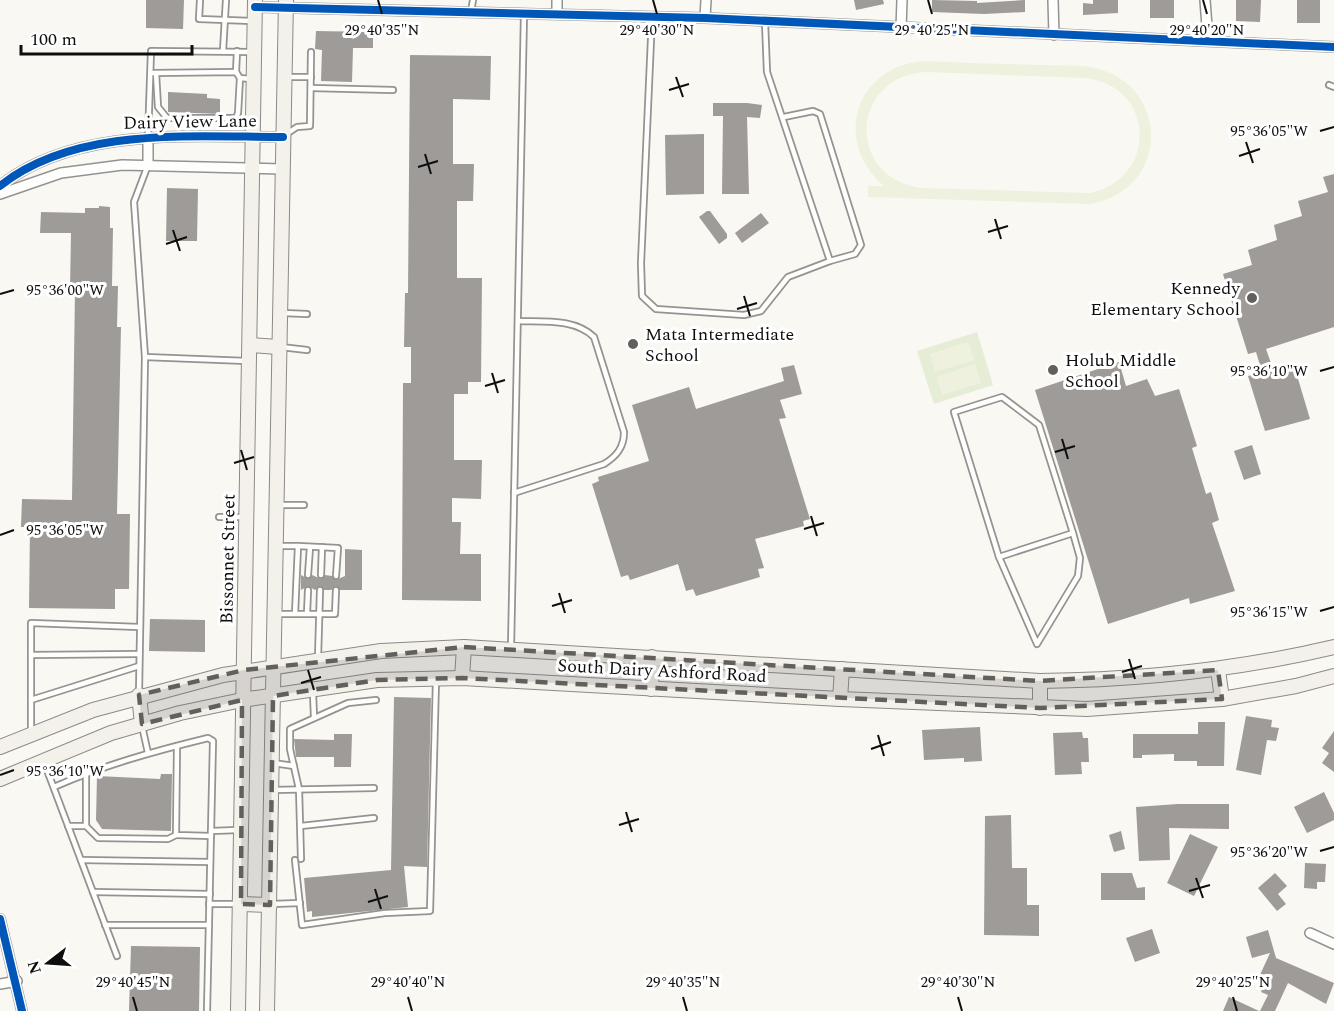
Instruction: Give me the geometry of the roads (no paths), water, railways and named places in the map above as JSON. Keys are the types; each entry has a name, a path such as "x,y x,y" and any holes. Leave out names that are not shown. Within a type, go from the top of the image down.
{"main road":[{"path":"267,1011 286,4"},
{"name":"Bissonnet Street","path":"238,1011 253,168 253,137 247,79 254,52 255,9"},
{"path":"250,345 278,347"},
{"path":"462,678 464,647"},
{"name":"South Dairy Ashford Road","path":"0,747 31,733 139,696 244,670 381,651 464,647 1040,681 1123,679 1218,670 1334,648"},
{"path":"651,689 652,657"},
{"path":"840,699 842,669"},
{"path":"1218,670 1222,699"},
{"name":"South Dairy Ashford Road","path":"0,779 43,760 142,724 206,707 376,680 462,678 840,699 1040,708 1114,708 1222,699 1296,686 1334,676"},
{"path":"1040,681 1040,708"},
{"path":"139,696 142,724"},
{"path":"241,904 270,904"}],"street":[{"path":"557,0 557,13"},
{"path":"705,18 706,0"},
{"path":"901,29 902,0"},
{"path":"1053,0 1054,35"},
{"path":"1205,0 1208,40"},
{"path":"255,9 286,4 471,13 652,16 1334,47"},
{"name":"Dairy View Lane","path":"0,186 12,177 66,153 122,139 283,137"},
{"path":"148,138 148,165"},
{"path":"0,194 61,174 122,165 282,169"},
{"path":"0,919 17,981 22,1011"},
{"path":"1310,933 1334,944"},
{"path":"0,984 17,981"}],"lane":[{"path":"200,0 199,19 225,20 255,9"},
{"path":"223,51 226,0"},
{"path":"471,13 473,0"},
{"path":"511,650 524,13"},
{"path":"652,16 641,263 642,296 656,309 744,315 761,311 788,277 855,254 861,245 820,114 813,111 784,117"},
{"path":"765,22 767,72 784,117 830,261"},
{"path":"153,73 236,72 247,79 236,118 167,118 158,107 153,73 151,51 254,52"},
{"path":"236,72 237,51"},
{"path":"283,137 297,127 310,126 311,52"},
{"path":"148,138 153,73"},
{"path":"284,77 311,77"},
{"path":"311,88 393,90"},
{"path":"139,696 145,357 134,202 148,165"},
{"path":"279,312 307,314"},
{"path":"514,493 604,465 614,459 624,441 624,432 594,337 587,330 564,323 518,321"},
{"path":"278,347 307,350"},
{"path":"145,357 249,361"},
{"path":"996,399 1008,399 1039,425 1073,533 1080,558 1078,576 1037,644 999,557 954,412 996,399"},
{"path":"276,504 304,505"},
{"path":"219,517 247,517"},
{"path":"999,557 1073,533"},
{"path":"275,546 338,548 336,576"},
{"path":"295,614 298,546"},
{"path":"308,575 310,547"},
{"path":"321,575 322,547"},
{"path":"307,614 308,590"},
{"path":"318,660 320,590"},
{"path":"274,614 335,614 336,590"},
{"path":"31,733 31,623 139,627"},
{"path":"31,655 139,654"},
{"path":"31,700 139,666"},
{"path":"290,729 290,748 299,789 301,826 298,859 302,925 385,913 430,911 436,678"},
{"path":"348,685 348,703"},
{"path":"313,690 314,717"},
{"path":"273,727 290,729 348,703 376,700"},
{"path":"142,724 148,753"},
{"path":"54,787 86,773 148,753 208,738 213,741 207,1011"},
{"path":"176,835 177,746"},
{"path":"43,760 117,956"},
{"path":"272,763 294,766"},
{"path":"86,773 86,826 98,838 168,839 176,835 241,830"},
{"path":"272,790 374,788"},
{"path":"301,826 374,818"},
{"path":"68,826 86,826"},
{"path":"81,860 210,862"},
{"path":"93,892 210,894"},
{"path":"270,904 300,903"},
{"path":"210,904 241,904"},
{"path":"105,925 209,925"}],"place":[{"name":"Kennedy Elementary School","path":"1252,298"},
{"name":"Mata Intermediate School","path":"633,344"},
{"name":"Holub Middle School","path":"1053,370"}]}
